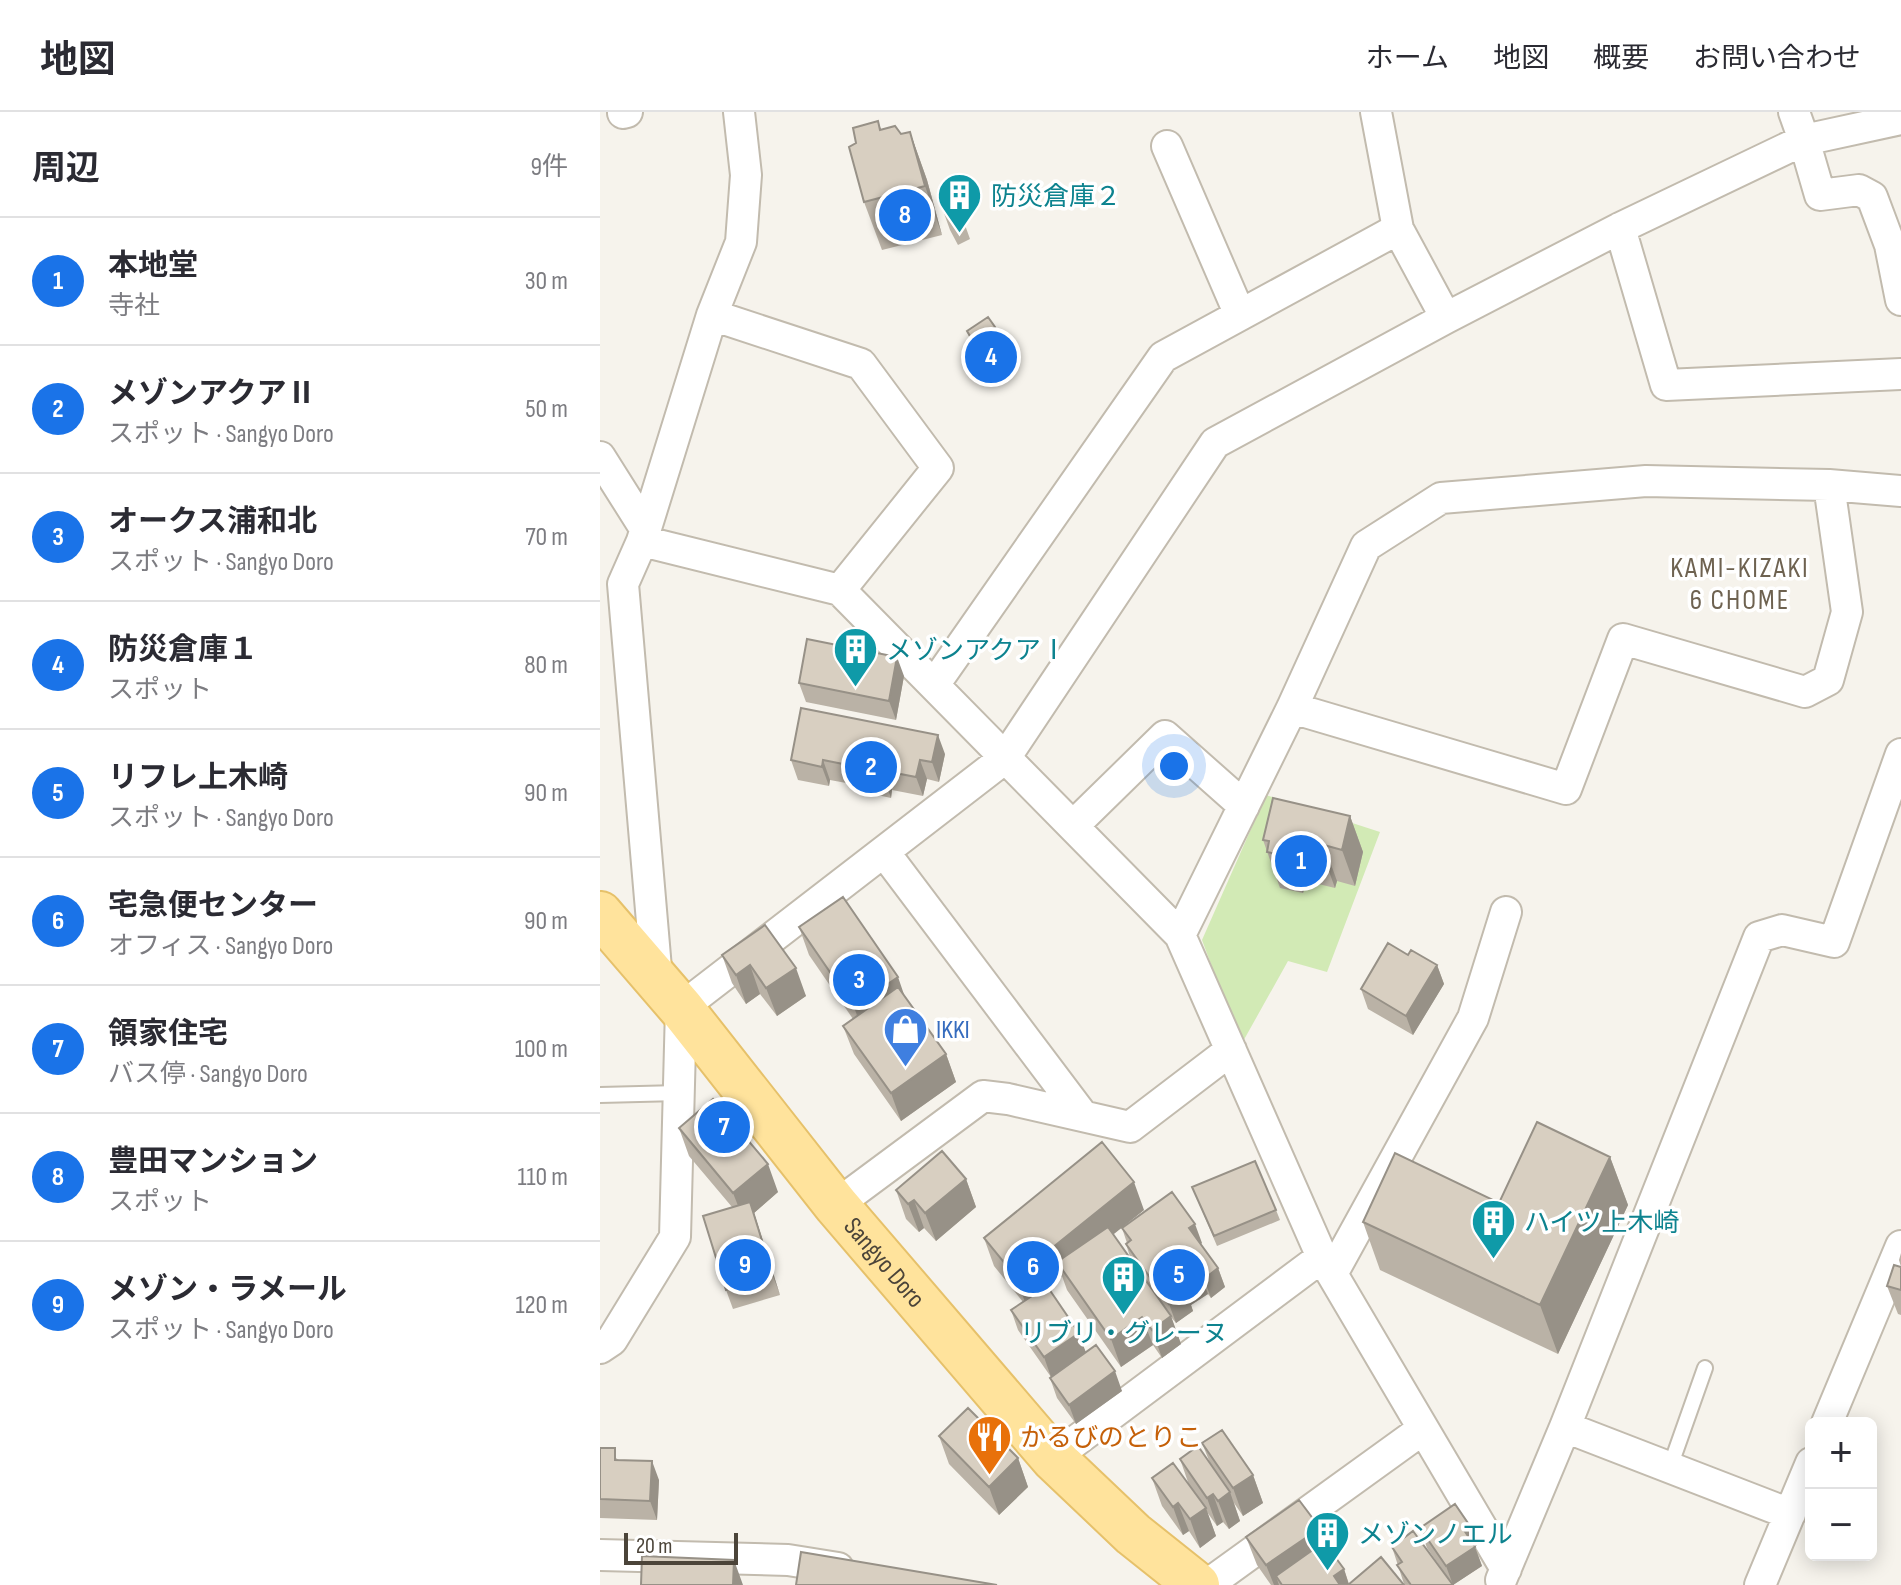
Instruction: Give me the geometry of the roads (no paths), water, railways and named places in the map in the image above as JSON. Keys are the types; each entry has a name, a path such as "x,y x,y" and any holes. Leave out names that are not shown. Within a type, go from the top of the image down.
{"main road":[{"name":"Sangyo Doro","path":"600,914 669,994 836,1205 1053,1458 1133,1534 1197,1585"}],"street":[{"path":"600,1348 612,1340 675,1237 679,1093 669,994 611,588 644,535 712,315 741,242 746,175 739,112"},
{"path":"1376,112 1398,229 1446,318"},
{"path":"669,994 884,852 1005,758 1215,443 1620,228 1799,126 1901,119"},
{"path":"1799,126 1820,195 1859,190 1872,197 1896,243 1901,300"},
{"path":"1167,146 1240,315"},
{"path":"1620,228 1666,385 1901,374"},
{"path":"934,685 1163,357 1398,229"},
{"path":"712,315 861,364 938,468 840,590"},
{"path":"600,457 644,535 840,590 1180,935 1327,1266 1423,1429 1502,1577"},
{"path":"1180,935 1292,708 1366,546 1441,498 1646,481 1829,485 1901,491"},
{"path":"1292,708 1566,789 1623,639 1805,692 1828,680 1847,612 1829,485"},
{"path":"1073,826 1165,736 1244,806"},
{"path":"1502,1577 1565,1427 1759,937 1782,930 1834,942 1901,754"},
{"path":"884,852 1083,1116"},
{"path":"1053,1458 1327,1266 1473,1018 1506,912"},
{"path":"836,1205 983,1096 1130,1127 1231,1050"},
{"path":"1830,1417 1901,1246"},
{"path":"1565,1427 1790,1514"},
{"path":"1207,1585 1423,1429"},
{"path":"1760,1585 1805,1478"},
{"path":"600,1555 787,1573 860,1572"}],"lane":[{"path":"600,1095 679,1093"},
{"path":"1670,1467 1705,1368"}],"place":[{"name":"豊田マンション","path":"905,215"},
{"name":"防災倉庫２","path":"960,235"},
{"name":"防災倉庫１","path":"991,357"},
{"name":"メゾンアクアⅠ","path":"855,689"},
{"name":"メゾンアクアⅡ","path":"871,767"},
{"name":"本地堂","path":"1301,861"},
{"name":"オークス浦和北","path":"859,980"},
{"name":"IKKI","path":"905,1068"},
{"name":"領家住宅","path":"724,1127"},
{"name":"ハイツ上木崎","path":"1493,1261"},
{"name":"メゾン・ラメール","path":"745,1265"},
{"name":"宅急便センター","path":"1033,1267"},
{"name":"リフレ上木崎","path":"1179,1275"},
{"name":"リブリ・グレーヌ","path":"1124,1317"},
{"name":"かるびのとりこ","path":"989,1476"},
{"name":"メゾンノエル","path":"1327,1573"}],"district":[{"name":"KAMI-KIZAKI 6 CHOME","path":"1740,583"}]}
